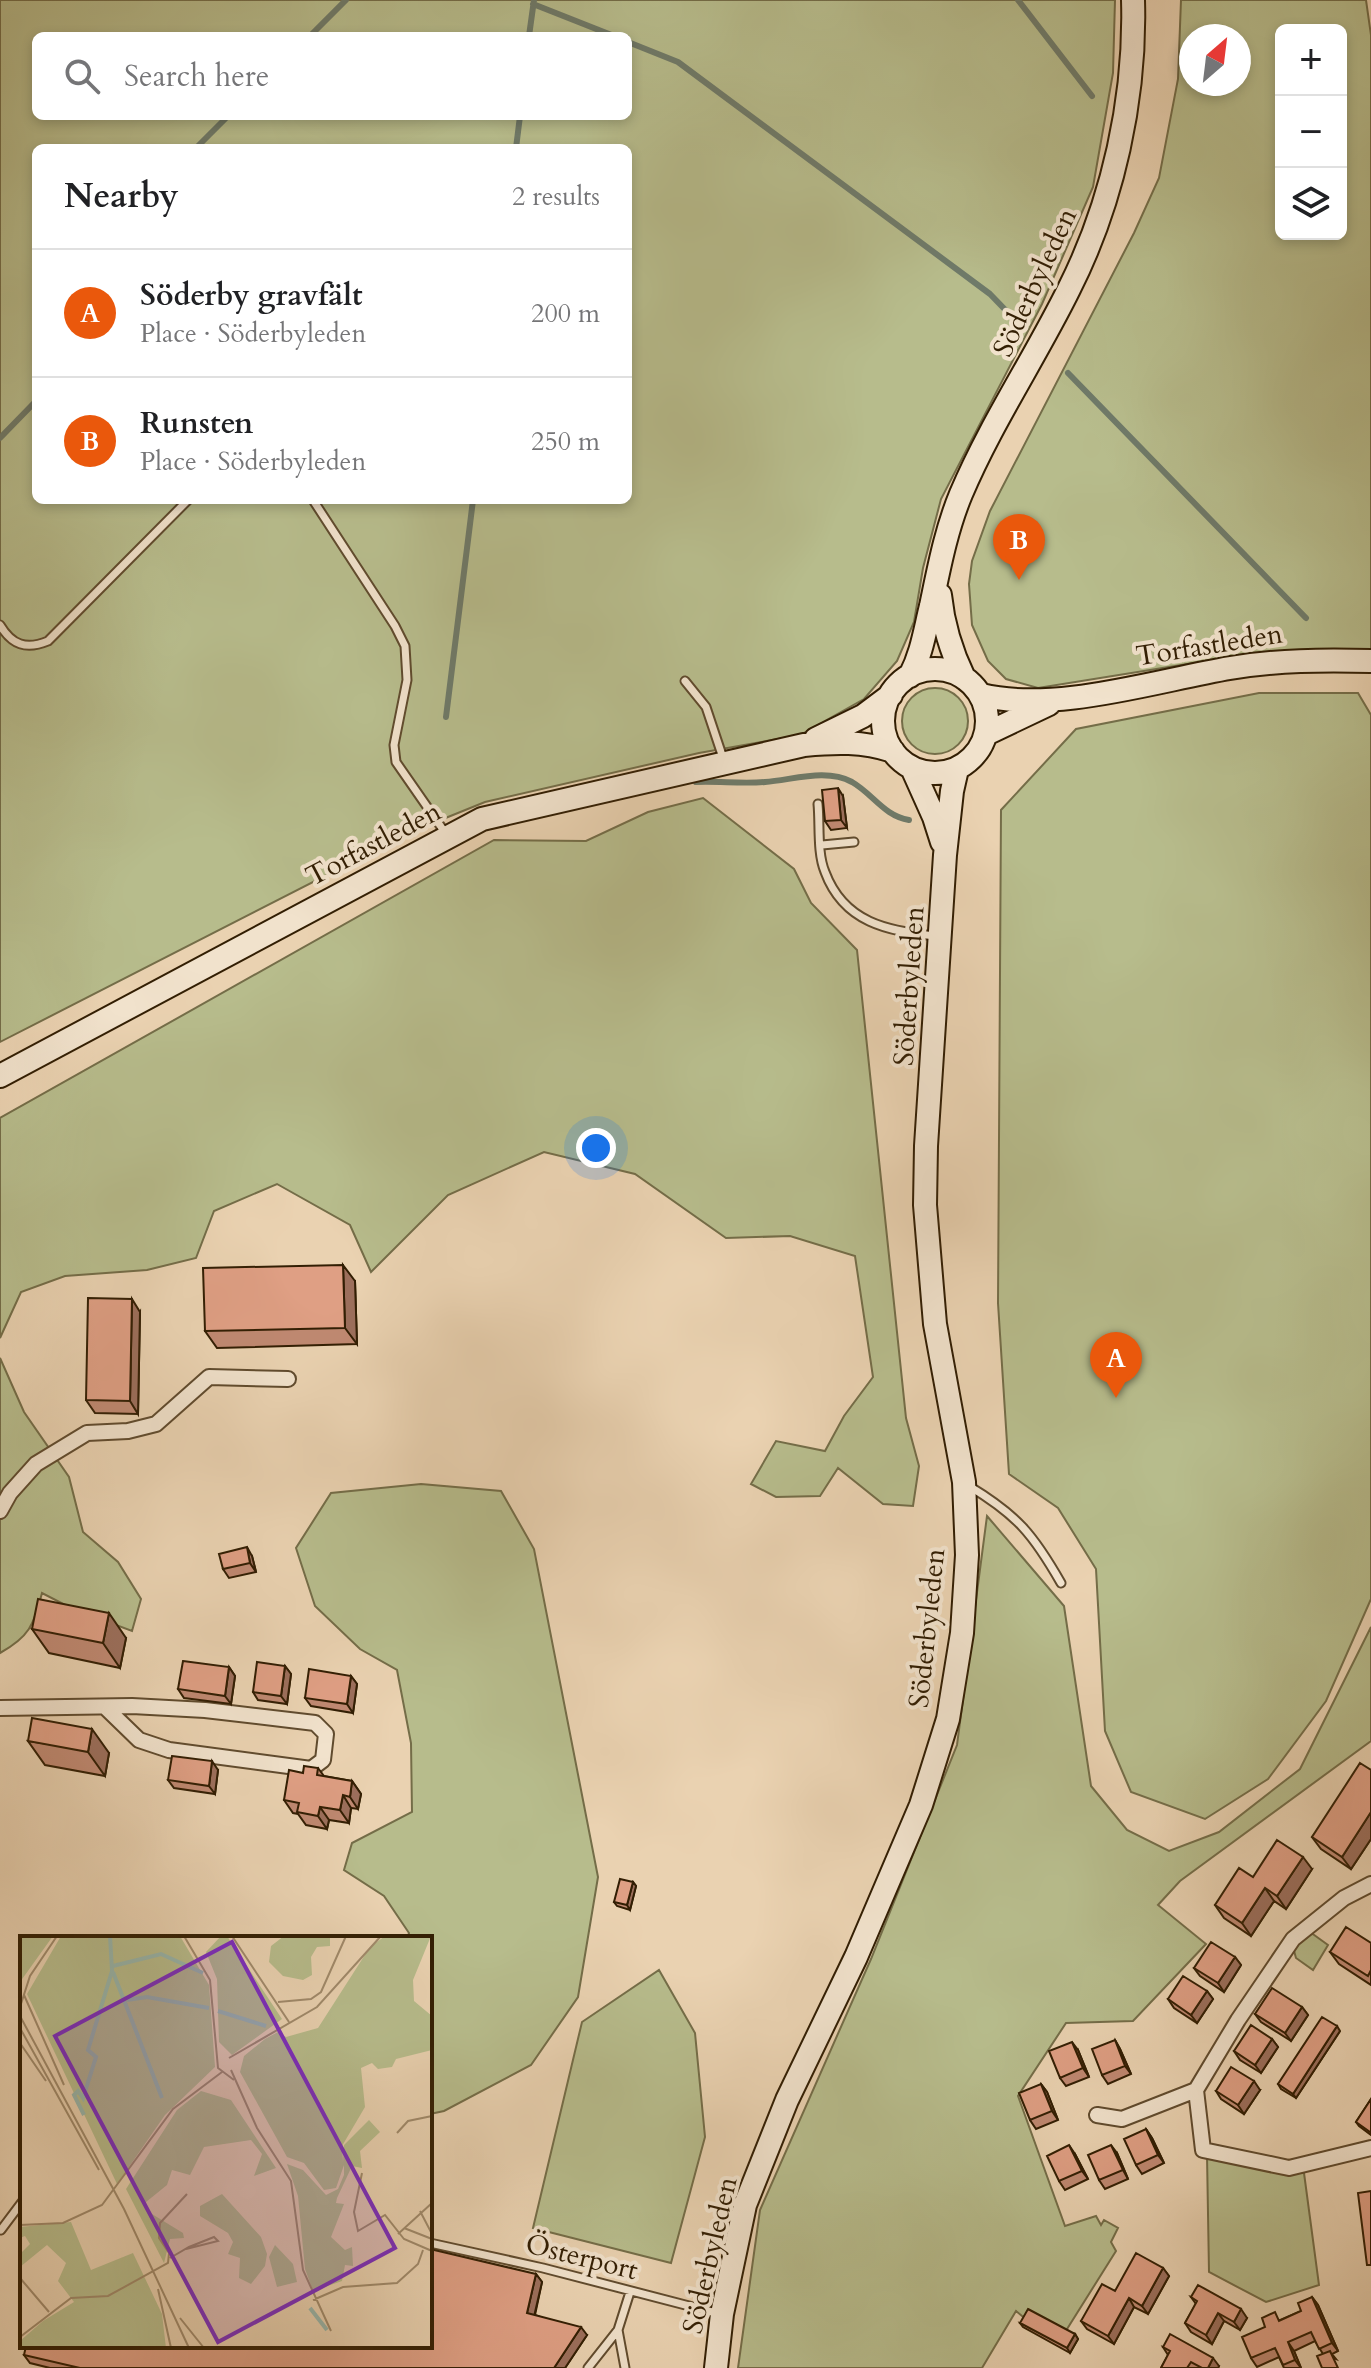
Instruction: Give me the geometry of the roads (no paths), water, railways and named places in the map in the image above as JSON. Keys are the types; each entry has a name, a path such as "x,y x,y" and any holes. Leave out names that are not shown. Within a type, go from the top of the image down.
{"street":[{"name":"Söderbyleden","path":"910,676 922,649 944,543 963,491 1070,287 1105,197 1125,117 1131,72 1133,0"},
{"name":"Söderbyleden","path":"938,574 942,623 964,678"},
{"name":"Torfastleden","path":"981,695 1004,700 1057,700 1276,661 1371,661"},
{"path":"938,669 964,678 981,695 988,721 980,749 970,761 957,769 926,773 912,768 893,751 884,729 883,717 891,695 910,676 938,669"},
{"name":"Torfastleden","path":"804,745 863,716 891,695"},
{"name":"Torfastleden","path":"986,734 1057,700"},
{"name":"Torfastleden","path":"0,1076 482,819 804,745 847,741 893,751"},
{"name":"Söderbyleden","path":"912,768 934,817 945,855"},
{"name":"Söderbyleden","path":"716,2368 722,2314 745,2205 787,2100 856,1957 921,1805 948,1719 962,1633 967,1555 964,1482 935,1324 925,1205 945,855 957,769"},
{"path":"0,1511 10,1493 36,1464 87,1433 128,1431 156,1424 209,1377 288,1379"},
{"path":"0,1708 105,1707 205,1710 315,1723 326,1734 323,1760 311,1769 169,1750 139,1740 105,1707"},
{"path":"1097,2115 1122,2119 1196,2090 1273,1965 1293,1939 1344,1898 1371,1884"},
{"path":"1196,2090 1203,2150 1289,2168 1371,2148"}],"lane":[{"path":"0,625 6,636 19,644 34,647 48,641 184,504"},
{"path":"316,504 405,646 407,680 394,745 396,762 448,837"},
{"path":"685,681 706,707 725,763"},
{"path":"818,804 823,870 860,918 900,932 942,936"},
{"path":"822,845 854,842"},
{"path":"964,1482 1003,1507 1038,1542 1061,1583"},
{"path":"1,2230 20,2205"},
{"name":"Österport","path":"432,2243 722,2314"},
{"path":"588,2368 618,2330 630,2292"},
{"path":"618,2330 625,2368"}],"waterway":[{"path":"314,32 346,0"},
{"path":"530,32 534,0"},
{"path":"1018,0 1092,96"},
{"path":"533,4 604,32"},
{"path":"632,44 678,62 990,294 1017,322"},
{"path":"200,144 224,120"},
{"path":"516,144 520,120"},
{"path":"1068,373 1306,618"},
{"path":"0,438 32,405"},
{"path":"446,717 473,504"},
{"path":"696,782 756,783 831,776 852,782 892,814 909,820"}],"place":[{"name":"Runsten","path":"1019,580"},
{"name":"Söderby gravfält","path":"1116,1398"}]}
